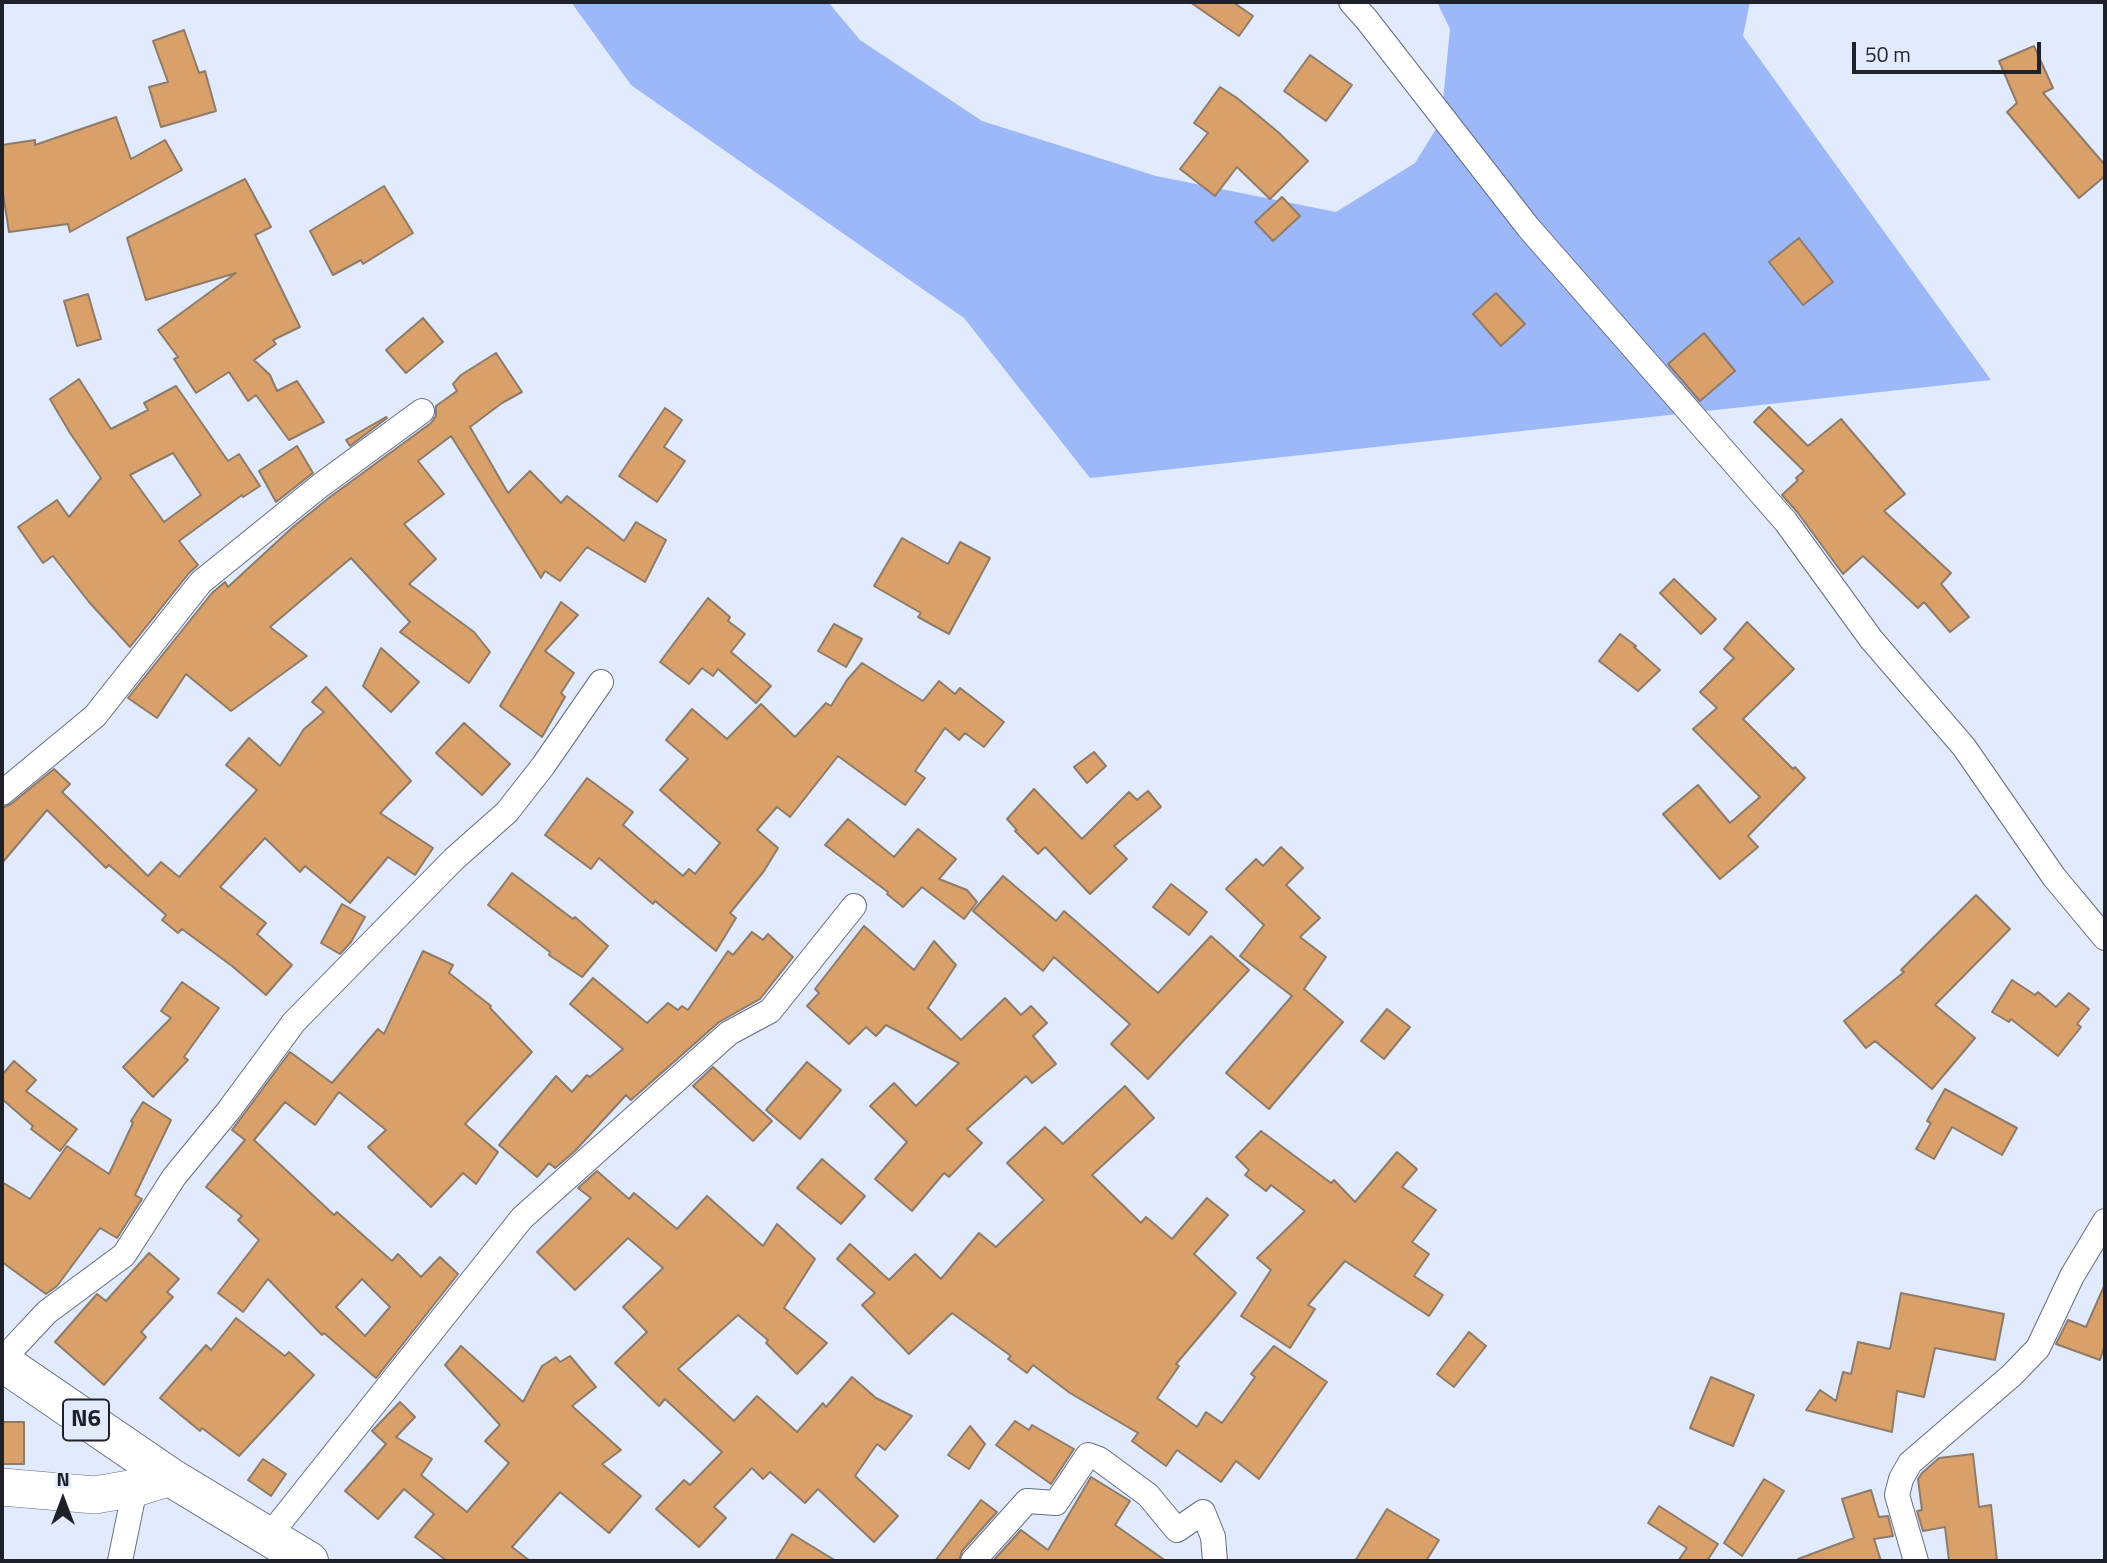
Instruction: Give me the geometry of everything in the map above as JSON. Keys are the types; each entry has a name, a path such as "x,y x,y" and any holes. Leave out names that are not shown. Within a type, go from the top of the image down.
{"highway":[{"name":"N6","path":"2,1361 170,1477 309,1561"}],"street":[{"path":"1350,2 1367,20 1528,227 1786,522 1871,639 1964,747 2054,877 2105,938"},
{"path":"2,793 95,716 201,582 321,485 422,411"},
{"path":"2,1361 47,1312 124,1255 174,1177 229,1110 294,1022 454,859 507,812 543,766 601,682"},
{"path":"268,1536 523,1218 729,1033 770,1011 854,906"},
{"path":"1916,1561 1897,1495 1901,1479 1910,1463 2012,1375 2038,1348 2071,1276 2105,1221"},
{"path":"973,1561 1027,1501 1056,1503 1088,1455 1099,1459 1148,1495 1177,1530 1203,1512 1213,1536 1215,1561"},
{"path":"2,1487 95,1495 135,1488 170,1477"},
{"path":"120,1561 135,1488"}],"shaded area":[{"path":"571,2 828,2 860,40 982,121 1156,176 1336,212 1415,163 1441,121 1450,29 1437,2 1750,2 1743,36 1991,380 1090,478 964,318 631,85"}],"building":[{"path":"1190,2 1233,2 1253,16 1239,36"},
{"path":"184,30 199,73 205,71 216,111 161,127 149,87 168,82 153,41"},
{"path":"2034,46 2053,88 2043,93 2105,165 2105,176 2079,198 2007,112 2017,103 1999,61"},
{"path":"1310,55 1352,85 1326,121 1284,91"},
{"path":"1220,87 1278,132 1308,161 1270,199 1237,167 1215,196 1180,169 1208,133 1194,123"},
{"path":"116,117 131,159 165,140 182,170 70,232 68,224 9,232 2,187 2,145 35,140 35,145"},
{"path":"245,179 271,227 255,235 300,327 273,340 276,344 254,360 270,375 277,391 297,381 324,422 289,440 256,395 248,401 229,372 196,393 174,359 178,357 158,330 236,273 146,300 127,238"},
{"path":"384,186 413,233 363,264 361,260 333,275 310,231"},
{"path":"1282,197 1300,216 1273,241 1255,222"},
{"path":"1799,238 1833,282 1803,305 1769,262"},
{"path":"1496,293 1525,324 1501,346 1473,314"},
{"path":"88,294 101,339 77,346 64,301"},
{"path":"423,318 443,342 406,373 386,350"},
{"path":"1704,333 1735,371 1700,401 1668,364"},
{"path":"496,353 522,392 470,427 508,493 530,471 561,503 567,496 624,541 636,522 666,540 645,582 587,547 560,581 545,571 541,578 451,436 418,461 444,494 404,524 436,559 409,584 474,632 490,652 469,683 400,632 410,622 351,558 270,627 307,656 231,711 186,674 157,718 128,698 212,593 225,582 228,587 330,497 431,423 436,416 436,406 457,391 453,384 461,375"},
{"path":"79,379 111,429 148,410 144,403 176,386 228,461 239,454 260,486 243,497 242,495 179,541 198,565 130,647 89,602 53,556 43,563 18,527 57,500 69,517 101,478 50,399","holes":["173,453 201,495 164,522 130,475"]},
{"path":"1769,407 1808,446 1841,419 1905,494 1884,511 1951,573 1941,584 1969,617 1950,632 1924,602 1918,608 1863,556 1843,574 1782,495 1804,471 1754,422"},
{"path":"665,408 682,420 664,447 685,461 657,502 619,476"},
{"path":"387,418 350,446 346,440"},
{"path":"297,446 313,473 276,502 259,471"},
{"path":"902,538 948,564 960,542 990,558 949,634 918,617 921,613 874,586"},
{"path":"1674,579 1716,619 1701,634 1660,593"},
{"path":"708,598 730,617 728,621 745,634 731,652 771,686 756,703 718,669 713,676 702,668 689,684 660,662"},
{"path":"561,602 578,615 545,651 574,673 561,693 565,697 542,737 500,706"},
{"path":"1747,622 1794,669 1743,719 1805,778 1748,836 1758,847 1720,879 1663,814 1698,785 1730,823 1760,797 1693,729 1717,708 1700,692 1734,658 1724,649"},
{"path":"834,624 862,639 846,667 818,651"},
{"path":"1620,634 1660,670 1638,691 1599,661"},
{"path":"381,648 419,682 391,712 363,686"},
{"path":"862,663 923,701 939,681 955,694 960,688 1004,722 984,747 965,733 959,740 945,728 915,771 925,778 905,805 838,756 790,817 777,807 757,830 778,848 764,871 730,913 736,918 716,951 655,901 653,904 599,858 591,869 545,835 587,778 633,812 623,825 683,876 689,869 695,874 720,843 660,790 688,759 666,740 692,709 727,739 761,704 795,737 826,703 831,706 847,680"},
{"path":"326,687 411,781 380,813 433,848 415,875 388,857 350,903 305,866 300,872 265,838 220,887 266,923 257,934 292,965 266,995 182,929 178,933 162,920 166,915 109,865 106,868 47,810 2,863 2,808 11,804 54,769 70,784 62,792 148,876 161,862 179,877 257,790 226,765 249,738 280,766 304,729 324,712 312,702"},
{"path":"464,723 510,764 482,795 436,753"},
{"path":"1094,752 1106,766 1087,783 1074,767"},
{"path":"1034,789 1082,839 1129,792 1137,800 1148,791 1161,807 1114,846 1127,859 1090,894 1045,847 1038,854 1007,819"},
{"path":"848,819 894,857 918,829 956,859 939,879 967,890 977,902 964,919 922,887 903,907 887,894 888,892 825,845"},
{"path":"1281,847 1303,868 1286,885 1320,918 1300,937 1326,957 1304,989 1343,1022 1269,1109 1226,1073 1292,996 1240,956 1264,925 1226,889 1256,859 1263,866"},
{"path":"512,873 573,919 575,917 608,946 582,977 549,955 550,952 488,905"},
{"path":"1003,876 1056,921 1064,911 1158,993 1211,936 1249,970 1148,1079 1111,1044 1130,1024 1054,957 1043,971 973,911"},
{"path":"1171,884 1207,912 1189,935 1153,907"},
{"path":"1976,895 2010,929 1935,1005 1975,1038 1932,1089 1875,1041 1866,1048 1844,1021 1904,972 1901,970"},
{"path":"342,904 365,917 351,942 340,954 321,943"},
{"path":"864,926 914,970 934,941 956,965 928,1008 961,1040 1005,998 1021,1015 1031,1006 1047,1023 1033,1036 1056,1064 1032,1083 1026,1076 967,1129 982,1143 949,1177 944,1173 912,1211 875,1179 907,1142 870,1106 894,1083 916,1106 959,1063 886,1025 876,1036 866,1027 849,1044 807,1006 819,993 815,989"},
{"path":"752,932 763,940 768,934 793,957 760,999 719,1022 631,1100 626,1095 575,1151 555,1168 549,1163 537,1177 499,1145 556,1076 572,1092 587,1075 590,1077 623,1049 570,1004 593,978 647,1023 668,1003 678,1010 682,1006 688,1010 728,951 733,955"},
{"path":"423,951 453,965 449,973 491,1006 532,1052 465,1124 498,1152 476,1184 463,1173 431,1207 368,1147 386,1130 339,1092 315,1125 285,1102 254,1140 334,1215 337,1212 392,1261 398,1254 421,1277 440,1257 458,1274 376,1378 324,1333 322,1335 268,1279 243,1312 218,1293 259,1240 238,1220 242,1216 206,1187 245,1140 232,1130 290,1052 332,1083 378,1029 384,1034","holes":["362,1279 390,1307 365,1336 336,1307"]},
{"path":"2012,980 2035,995 2038,992 2056,1007 2069,993 2089,1009 2077,1024 2081,1027 2058,1056 2011,1019 2009,1022 1992,1012"},
{"path":"182,982 219,1008 184,1057 188,1060 153,1097 123,1067 171,1018 161,1011"},
{"path":"1387,1009 1410,1027 1384,1059 1361,1041"},
{"path":"14,1061 36,1080 26,1091 77,1129 60,1151 31,1129 33,1126 2,1099 2,1075"},
{"path":"807,1062 841,1090 800,1139 766,1110"},
{"path":"713,1067 772,1121 753,1141 693,1086"},
{"path":"1125,1086 1154,1118 1092,1175 1141,1223 1146,1217 1172,1239 1207,1198 1228,1215 1194,1254 1236,1293 1176,1364 1179,1366 1157,1398 1197,1427 1206,1412 1222,1423 1255,1377 1251,1374 1274,1346 1327,1382 1259,1479 1236,1461 1221,1482 1177,1450 1166,1466 1132,1441 1138,1433 1070,1393 1033,1365 1027,1373 1008,1359 1011,1356 952,1313 909,1354 862,1305 875,1293 837,1259 850,1244 889,1280 915,1254 941,1279 979,1233 996,1247 1044,1200 1007,1163 1045,1127 1063,1144"},
{"path":"1945,1089 2017,1128 2002,1155 1952,1127 1934,1159 1916,1149 1931,1123 1927,1121"},
{"path":"143,1102 171,1120 135,1195 142,1199 117,1238 100,1228 57,1286 46,1294 2,1262 2,1182 30,1199 67,1146 109,1174 133,1123 131,1121"},
{"path":"1261,1131 1331,1183 1334,1180 1355,1202 1397,1152 1417,1169 1402,1187 1436,1210 1412,1242 1429,1254 1414,1276 1443,1295 1429,1316 1345,1261 1308,1305 1315,1309 1290,1348 1241,1316 1271,1270 1257,1258 1305,1211 1271,1185 1266,1191 1245,1175 1249,1170 1236,1157"},
{"path":"822,1159 865,1196 841,1224 797,1188"},
{"path":"597,1171 629,1199 634,1193 677,1229 707,1196 763,1246 777,1224 815,1259 784,1308 827,1343 797,1374 766,1343 768,1340 738,1315 678,1369 734,1421 757,1396 797,1432 823,1403 826,1407 852,1377 876,1398 912,1416 885,1450 877,1444 855,1476 898,1516 874,1542 818,1489 805,1503 770,1472 763,1479 752,1468 714,1507 726,1518 699,1547 656,1509 684,1480 690,1485 722,1452 665,1399 659,1406 615,1363 647,1332 623,1307 663,1268 628,1238 575,1290 537,1252 591,1198 578,1188"},
{"path":"149,1253 179,1279 167,1292 173,1297 141,1332 146,1337 104,1385 55,1342 97,1294 106,1301"},
{"path":"2105,1284 2105,1345 2100,1360 2056,1344 2068,1320 2086,1327"},
{"path":"1901,1293 2004,1314 1995,1360 1935,1348 1924,1397 1897,1391 1892,1432 1806,1410 1820,1390 1836,1401 1843,1372 1851,1374 1858,1342 1890,1349"},
{"path":"236,1318 285,1356 289,1352 314,1375 239,1456 202,1428 200,1431 160,1398 206,1345 211,1350"},
{"path":"1469,1332 1486,1346 1454,1387 1437,1374"},
{"path":"461,1346 523,1402 542,1366 556,1357 560,1362 570,1356 596,1387 572,1406 621,1450 602,1464 641,1496 609,1533 560,1492 512,1547 530,1561 447,1561 415,1537 434,1514 404,1489 378,1519 345,1491 386,1444 372,1431 400,1402 415,1417 396,1437 432,1459 421,1475 467,1512 509,1463 485,1441 500,1425 445,1365"},
{"path":"1711,1377 1754,1395 1733,1446 1690,1428"},
{"path":"1015,1421 1029,1430 1032,1425 1074,1449 1051,1484 996,1445"},
{"path":"2,1422 24,1422 24,1464 2,1464"},
{"path":"970,1426 985,1444 969,1469 948,1455"},
{"path":"1973,1454 1979,1507 1991,1505 1997,1561 1949,1561 1945,1527 1923,1531 1917,1511 1922,1510 1918,1479 1939,1458"},
{"path":"263,1459 286,1474 271,1496 248,1480"},
{"path":"1091,1477 1130,1501 1115,1525 1166,1561 993,1561 1021,1530 1048,1550"},
{"path":"1764,1479 1784,1491 1742,1556 1724,1543"},
{"path":"1871,1490 1879,1517 1888,1516 1893,1536 1874,1539 1881,1561 1798,1561 1854,1538 1842,1499"},
{"path":"981,1500 997,1512 962,1551 959,1561 935,1561"},
{"path":"1659,1506 1718,1544 1707,1561 1678,1561 1687,1548 1648,1523"},
{"path":"1387,1509 1439,1540 1426,1561 1355,1561"},
{"path":"792,1534 836,1561 775,1561"}]}
